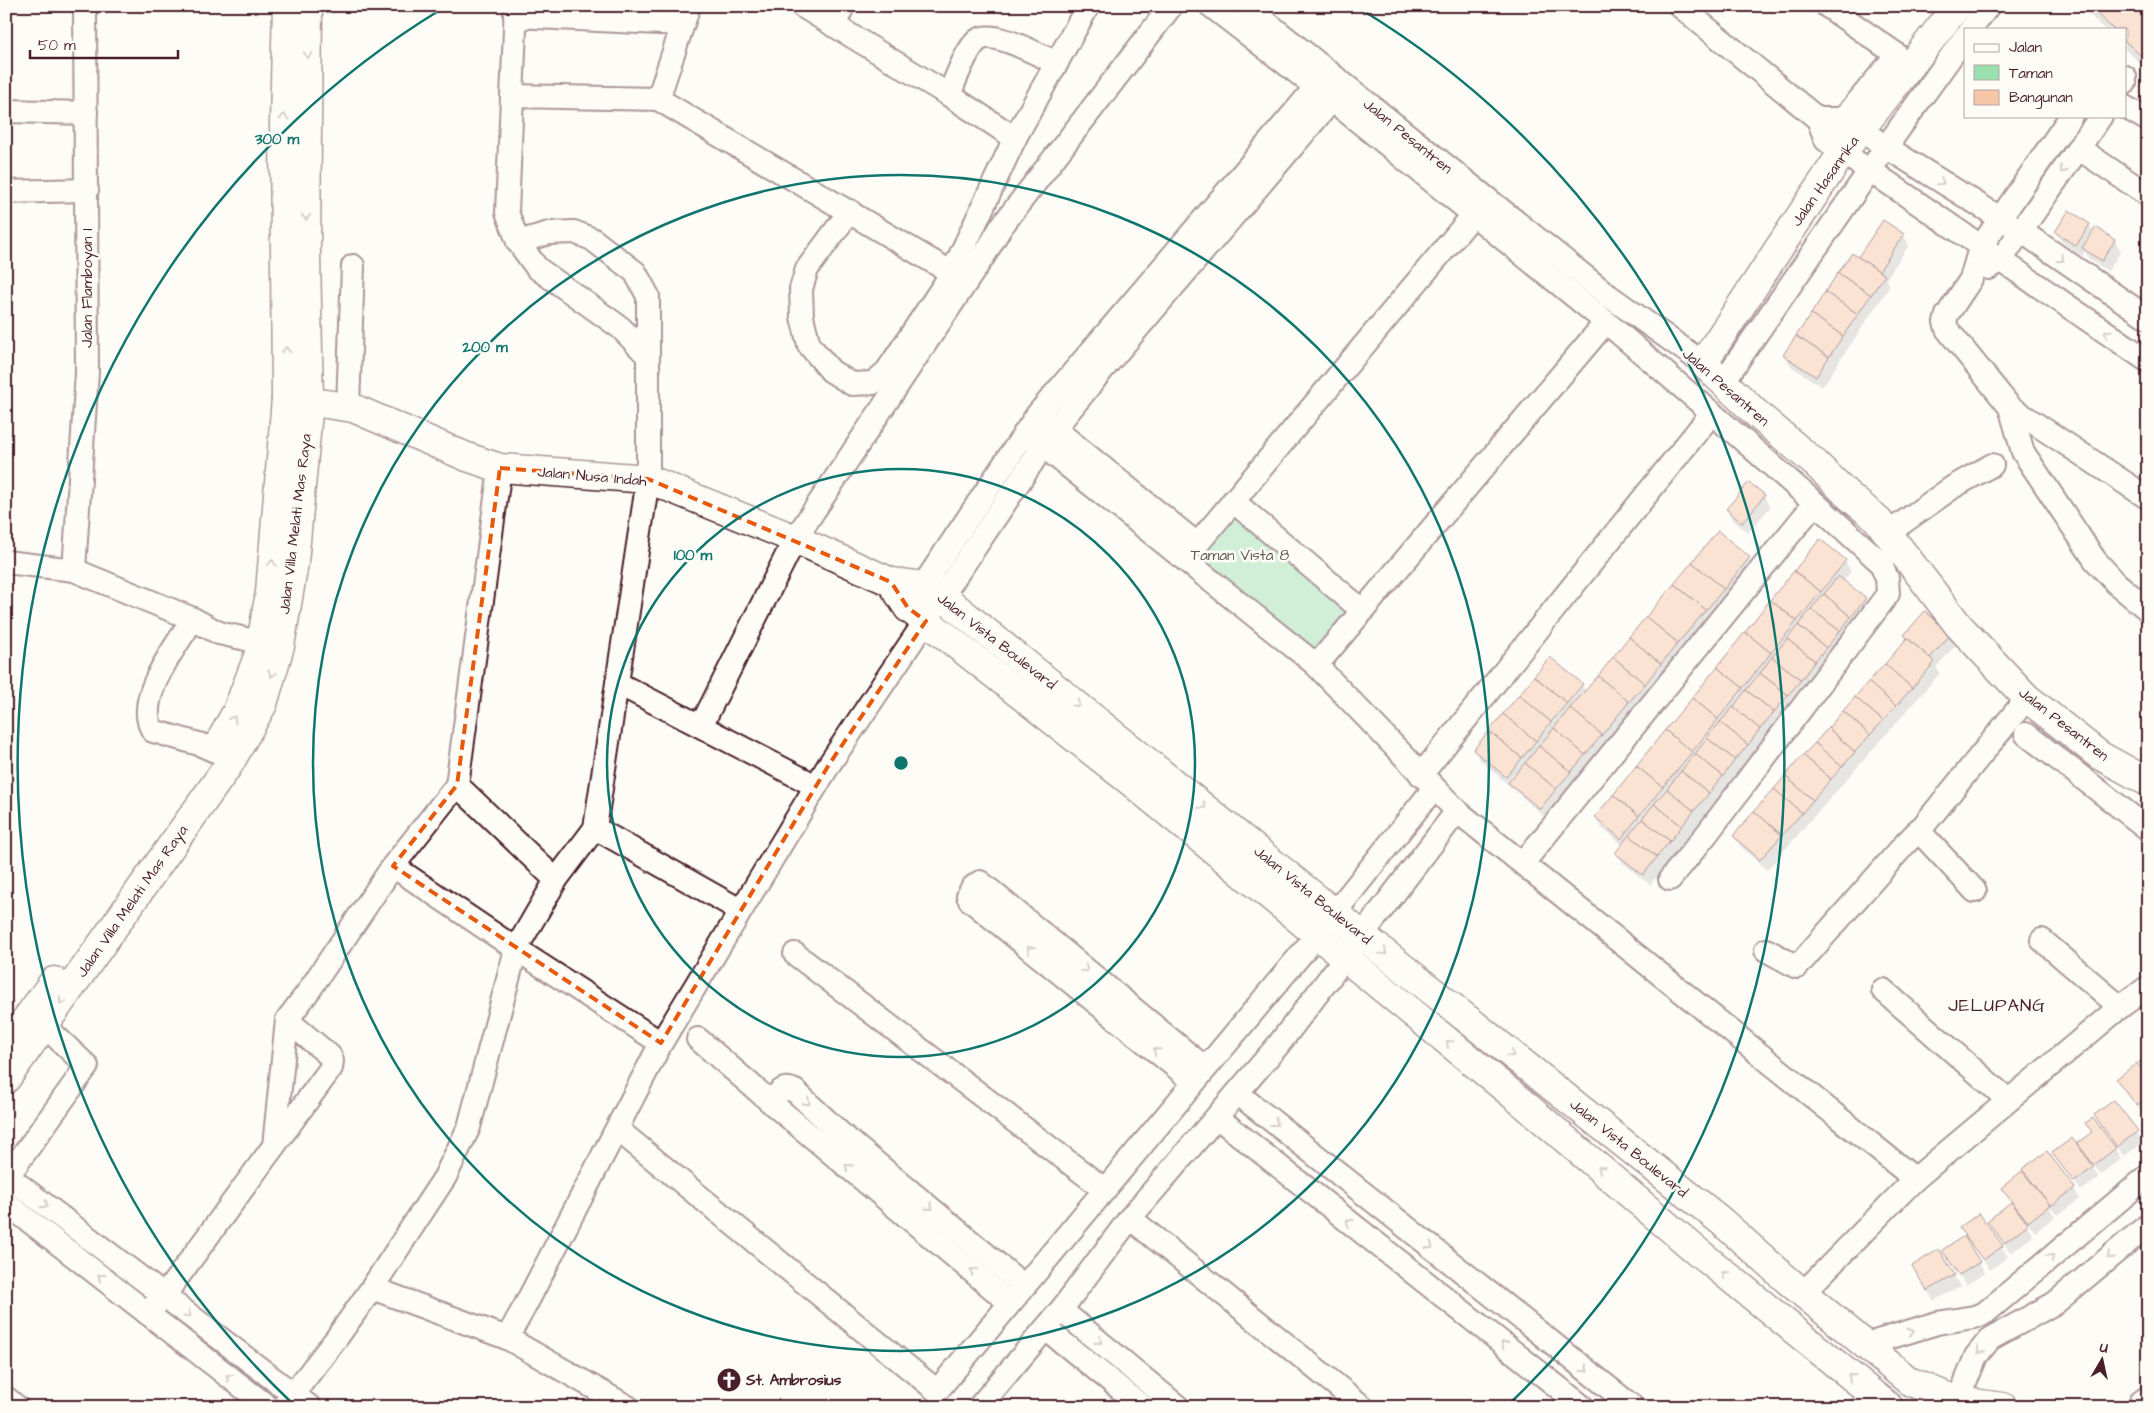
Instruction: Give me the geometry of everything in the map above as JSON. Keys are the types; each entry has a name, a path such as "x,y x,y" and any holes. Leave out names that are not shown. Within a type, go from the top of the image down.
{"street":[{"name":"Jalan Flamboyan I","path":"74,570 87,372 85,6"},
{"name":"Jalan Villa Melati Mas Raya","path":"287,6 284,121 297,400"},
{"name":"Jalan Villa Melati Mas Raya","path":"6,1047 38,1019 228,766 263,704 270,644 270,592 297,400 306,256 308,6"},
{"path":"802,6 839,16 949,95 1015,138"},
{"path":"850,212 806,269 801,288 802,316 809,345 831,371 852,384 873,383 887,371 952,273 1015,138 1088,6"},
{"path":"701,726 795,539 986,254 1001,227 1171,6"},
{"path":"1211,6 1324,94 1606,322 1815,503 1880,562 1887,578 1888,594 1706,835 1670,879"},
{"name":"Jalan Pesantren","path":"1246,6 1610,296 1703,364 1816,464 1851,498 1876,518 1959,626 2027,698 2099,755 2148,782"},
{"path":"1680,6 1829,137 1871,171 1980,248 2148,361"},
{"path":"1827,6 1896,54 1853,125 1829,137"},
{"name":"Jalan Hasanrika","path":"1703,364 1829,137 1853,125 1957,6"},
{"path":"1972,28 1988,6"},
{"path":"648,356 621,328 537,268 518,242 507,212 515,11 685,15 658,99"},
{"path":"949,95 972,47 978,40 987,36 1007,41 1057,63"},
{"path":"1730,372 1964,38"},
{"path":"934,591 1024,434 1037,415 1324,94"},
{"path":"507,1338 661,1043 917,615 1056,427 1324,94"},
{"path":"512,96 658,99 952,273"},
{"path":"2126,108 2148,120"},
{"path":"6,111 86,113"},
{"path":"2070,118 1980,248 1971,279 1947,315 1945,322 1947,329 2010,408 2148,498"},
{"path":"1971,279 2000,261 2100,118"},
{"path":"1853,125 2021,231 2148,318"},
{"path":"2078,148 2148,195"},
{"path":"6,192 87,190"},
{"path":"1037,415 1056,427 1196,542 1200,541 1473,215"},
{"path":"38,1019 87,1067 7,1176 164,1296 295,1402 445,1177 470,1127 516,949 556,880 595,828 648,479 648,296 635,272 592,239 574,232 550,233 518,242"},
{"path":"348,407 353,266"},
{"path":"1315,664 1321,660 1606,322"},
{"name":"Jalan Nusa Indah","path":"297,400 348,407 385,420 467,457 500,468 648,479 795,539 891,582"},
{"path":"2010,408 2023,452 2084,544 2116,583 2148,610"},
{"path":"617,1129 937,1392 1317,935 1428,782 1712,413"},
{"path":"1024,434 1043,446 1315,664 1457,811 1915,1179"},
{"path":"1888,533 1953,487 1992,465"},
{"path":"274,1146 287,1020 393,866 457,785 500,468"},
{"path":"1233,500 1362,611"},
{"path":"1523,863 1815,503"},
{"path":"6,562 74,570 193,619 219,633 270,644"},
{"name":"Jalan Vista Boulevard","path":"891,582 934,591 1721,1221 1909,1381 1958,1404 2003,1407"},
{"name":"Jalan Vista Boulevard","path":"891,582 917,615 1123,776 1524,1104 1876,1404"},
{"path":"193,619 160,673 148,699 148,723 153,731 199,744 214,751"},
{"name":"Jalan Villa Melati Mas Raya","path":"6,1079 38,1019 117,893 214,751 237,711 259,654 270,644"},
{"path":"617,683 816,786"},
{"path":"1766,950 1797,967 1962,780 2027,698"},
{"path":"2026,734 2148,829"},
{"path":"457,785 556,880"},
{"path":"979,1407 1046,1329 1130,1218 1280,1044 1457,811"},
{"path":"595,828 740,910"},
{"path":"1918,830 1975,891"},
{"path":"393,866 661,1043"},
{"path":"980,882 1199,1075 970,900 968,896 972,888 980,882"},
{"path":"2042,940 2120,1007"},
{"path":"795,954 1104,1189"},
{"path":"1804,1292 1915,1179 2120,1007 2148,987"},
{"path":"1883,990 2008,1100"},
{"path":"147,1313 164,1296 331,1068 332,1061 330,1056 287,1020"},
{"path":"698,1039 774,1105 774,1098 782,1090 789,1088 795,1091 1017,1294"},
{"path":"1237,1093 1633,1407"},
{"path":"1218,1118 1583,1407"},
{"path":"1865,1345 1937,1323 1974,1317 1985,1313 2148,1176"},
{"path":"6,1203 268,1407"},
{"path":"1130,1218 1363,1407"},
{"path":"1380,1246 1400,1222"},
{"path":"1958,1404 1976,1356 1990,1339 2055,1303 2148,1225"},
{"path":"372,1288 507,1338 628,1407"},
{"path":"1061,1310 1178,1407"},
{"path":"1046,1329 1143,1407"},
{"path":"1536,1369 1556,1346"},
{"path":"1876,1404 1909,1381"},
{"path":"6,1398 17,1407"}],"highlighted area":[{"path":"500,468 648,479 891,582 908,608 926,621 830,763 661,1043 393,866 457,785"}],"green space":[{"name":"Taman Vista 8","path":"1233,501 1363,611 1315,664 1185,560"}],"building":[{"path":"2089,6 2148,6 2148,62 2126,42 2126,28 2112,28"},
{"path":"2069,210 2090,224 2076,246 2055,232"},
{"path":"1883,220 1904,234 1879,271 1858,257"},
{"path":"2096,227 2115,240 2102,261 2082,248"},
{"path":"1852,253 1885,275 1871,295 1838,273"},
{"path":"1838,273 1871,295 1858,314 1825,292"},
{"path":"1825,292 1858,314 1843,336 1811,314"},
{"path":"1811,314 1843,336 1829,357 1796,336"},
{"path":"1796,336 1829,357 1816,377 1783,355"},
{"path":"1749,482 1765,495 1742,523 1726,509"},
{"path":"1718,531 1750,557 1724,589 1692,562"},
{"path":"1820,539 1846,560 1821,592 1794,571"},
{"path":"1692,562 1724,589 1706,610 1674,584"},
{"path":"1794,571 1821,592 1797,621 1770,600"},
{"path":"1838,576 1866,598 1851,617 1824,594"},
{"path":"1674,584 1706,610 1678,643 1646,617"},
{"path":"1824,594 1851,617 1840,631 1811,609"},
{"path":"1770,600 1797,621 1771,653 1745,632"},
{"path":"1811,609 1840,631 1826,648 1798,625"},
{"path":"1925,611 1951,634 1930,658 1904,635"},
{"path":"1646,617 1678,643 1661,664 1629,637"},
{"path":"1798,625 1826,648 1815,661 1787,639"},
{"path":"1745,632 1771,653 1743,688 1717,667"},
{"path":"1629,637 1661,664 1645,684 1613,657"},
{"path":"1907,638 1935,662 1912,688 1885,664"},
{"path":"1787,639 1815,661 1801,680 1772,657"},
{"path":"1550,657 1583,684 1567,703 1534,676"},
{"path":"1613,657 1645,684 1629,702 1598,676"},
{"path":"1772,657 1801,680 1788,695 1760,673"},
{"path":"1885,664 1912,688 1896,706 1868,682"},
{"path":"1717,667 1743,688 1718,719 1692,698"},
{"path":"1760,673 1788,695 1774,712 1746,690"},
{"path":"1534,676 1567,703 1551,722 1519,695"},
{"path":"1598,676 1629,702 1602,735 1570,708"},
{"path":"1868,682 1896,706 1883,721 1855,697"},
{"path":"1746,690 1774,712 1760,729 1733,707"},
{"path":"1519,695 1551,722 1536,741 1503,714"},
{"path":"1855,697 1883,721 1870,735 1843,711"},
{"path":"1692,698 1718,719 1692,752 1665,730"},
{"path":"1733,707 1760,729 1748,745 1720,722"},
{"path":"1570,708 1602,735 1585,755 1554,728"},
{"path":"1843,711 1870,735 1855,752 1828,728"},
{"path":"1503,714 1536,741 1522,758 1489,731"},
{"path":"1720,722 1748,745 1735,760 1707,738"},
{"path":"1554,728 1585,755 1571,772 1539,746"},
{"path":"1828,728 1855,752 1842,767 1815,743"},
{"path":"1665,730 1692,752 1663,787 1636,766"},
{"path":"1489,731 1522,758 1506,777 1473,750"},
{"path":"1707,738 1735,760 1723,776 1695,754"},
{"path":"1815,743 1842,767 1831,779 1803,755"},
{"path":"1539,746 1571,772 1556,789 1525,763"},
{"path":"1695,754 1723,776 1709,793 1681,771"},
{"path":"1803,755 1831,779 1813,800 1785,776"},
{"path":"1525,763 1556,789 1540,809 1508,783"},
{"path":"1636,766 1663,787 1639,816 1613,795"},
{"path":"1681,771 1709,793 1694,811 1667,789"},
{"path":"1785,776 1813,800 1802,813 1774,789"},
{"path":"1667,789 1694,811 1682,826 1654,804"},
{"path":"1774,789 1802,813 1782,835 1754,811"},
{"path":"1613,795 1639,816 1621,839 1595,817"},
{"path":"1654,804 1682,826 1670,841 1642,819"},
{"path":"1754,811 1782,835 1760,860 1733,836"},
{"path":"1642,819 1670,841 1657,857 1629,835"},
{"path":"1629,835 1657,857 1643,875 1615,853"},
{"path":"2148,1055 2148,1073 2139,1062"},
{"path":"2137,1063 2148,1078 2148,1098 2137,1106 2116,1079"},
{"path":"2114,1100 2138,1131 2117,1147 2094,1115"},
{"path":"2093,1118 2116,1148 2094,1165 2077,1143 2092,1132 2085,1123"},
{"path":"2072,1138 2094,1167 2074,1182 2052,1153"},
{"path":"2047,1151 2075,1188 2051,1206 2022,1169"},
{"path":"2022,1171 2050,1205 2028,1222 2001,1188"},
{"path":"2011,1202 2028,1224 2004,1243 1987,1221"},
{"path":"1979,1213 2003,1246 1983,1260 1959,1228"},
{"path":"1964,1236 1980,1262 1959,1275 1942,1250"},
{"path":"1939,1249 1955,1275 1927,1291 1912,1266"}],"place":[{"name":"St. Ambrosius","path":"729,1380"}],"district":[{"name":"JELUPANG","path":"1997,1005"}]}
